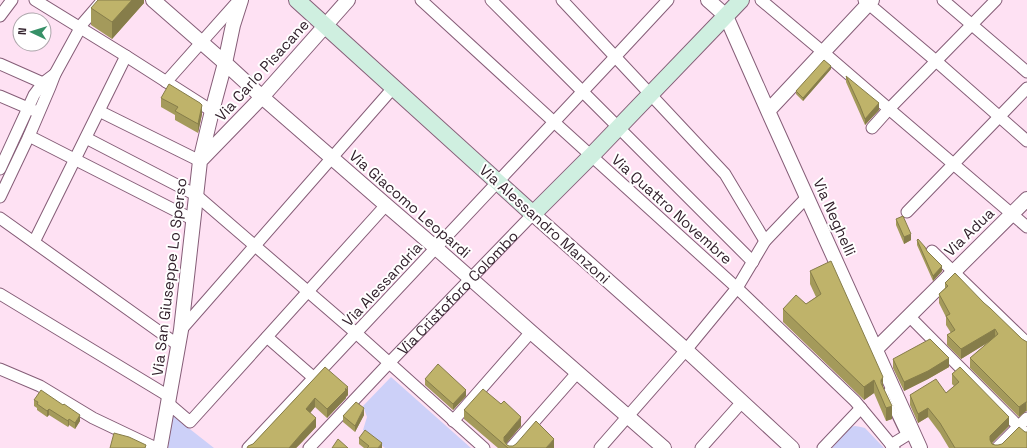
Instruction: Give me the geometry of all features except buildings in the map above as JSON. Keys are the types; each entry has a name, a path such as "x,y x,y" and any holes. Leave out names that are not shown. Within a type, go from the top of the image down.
{"main road":[{"name":"Via Alessandro Manzoni","path":"297,0 533,214"},
{"name":"Via Cristoforo Colombo","path":"533,214 741,0"}],"street":[{"path":"1,13 12,0"},
{"path":"35,0 212,111"},
{"path":"0,197 29,136 55,74 83,23 103,0"},
{"name":"Via Giacomo Leopardi","path":"153,0 664,448"},
{"path":"166,82 240,0"},
{"name":"Via San Giuseppe Lo Sperso","path":"160,448 181,330 200,161 240,0"},
{"name":"Via Carlo Pisacane","path":"200,161 262,97 348,0"},
{"name":"Via Quattro Novembre","path":"421,0 737,288 861,408 893,446"},
{"path":"491,0 753,262"},
{"path":"562,0 725,174 765,241"},
{"name":"Via Alessandria","path":"248,448 668,0"},
{"path":"708,0 726,16"},
{"path":"761,0 1027,227"},
{"path":"943,0 1027,72"},
{"path":"872,128 996,0"},
{"path":"768,110 869,1 1027,141"},
{"name":"Via Neghelli","path":"726,16 876,349 891,384 909,434 919,448"},
{"path":"34,242 126,56"},
{"path":"0,64 43,83"},
{"path":"0,169 34,95 43,83 55,74"},
{"path":"181,330 394,88"},
{"path":"907,212 1027,88"},
{"path":"0,96 39,113"},
{"path":"99,111 200,161"},
{"path":"29,136 194,220"},
{"path":"86,138 196,194 356,333 484,448"},
{"path":"600,448 686,350 737,288 765,241 807,198"},
{"name":"Via Adua","path":"876,349 1027,199"},
{"path":"0,294 169,400 190,422 386,205"},
{"name":"Via Cristoforo Colombo","path":"309,448 470,278 533,214"},
{"name":"Via Alessandro Manzoni","path":"533,214 686,350 792,448"},
{"path":"0,218 178,345"},
{"path":"932,251 1027,343"},
{"path":"909,316 1027,435"},
{"path":"453,421 531,332"},
{"path":"267,337 314,378"},
{"path":"0,369 40,386 93,418 156,448"},
{"path":"511,448 577,373"},
{"path":"701,448 742,402"},
{"path":"823,448 861,408"},
{"path":"997,448 1027,418"},
{"path":"893,446 909,434"}],"shaded area":[{"path":"391,377 471,448 385,448 363,430 367,417 363,406"},
{"path":"172,415 214,448 168,448"},
{"path":"855,426 865,428 884,448 832,448 851,427"}]}
